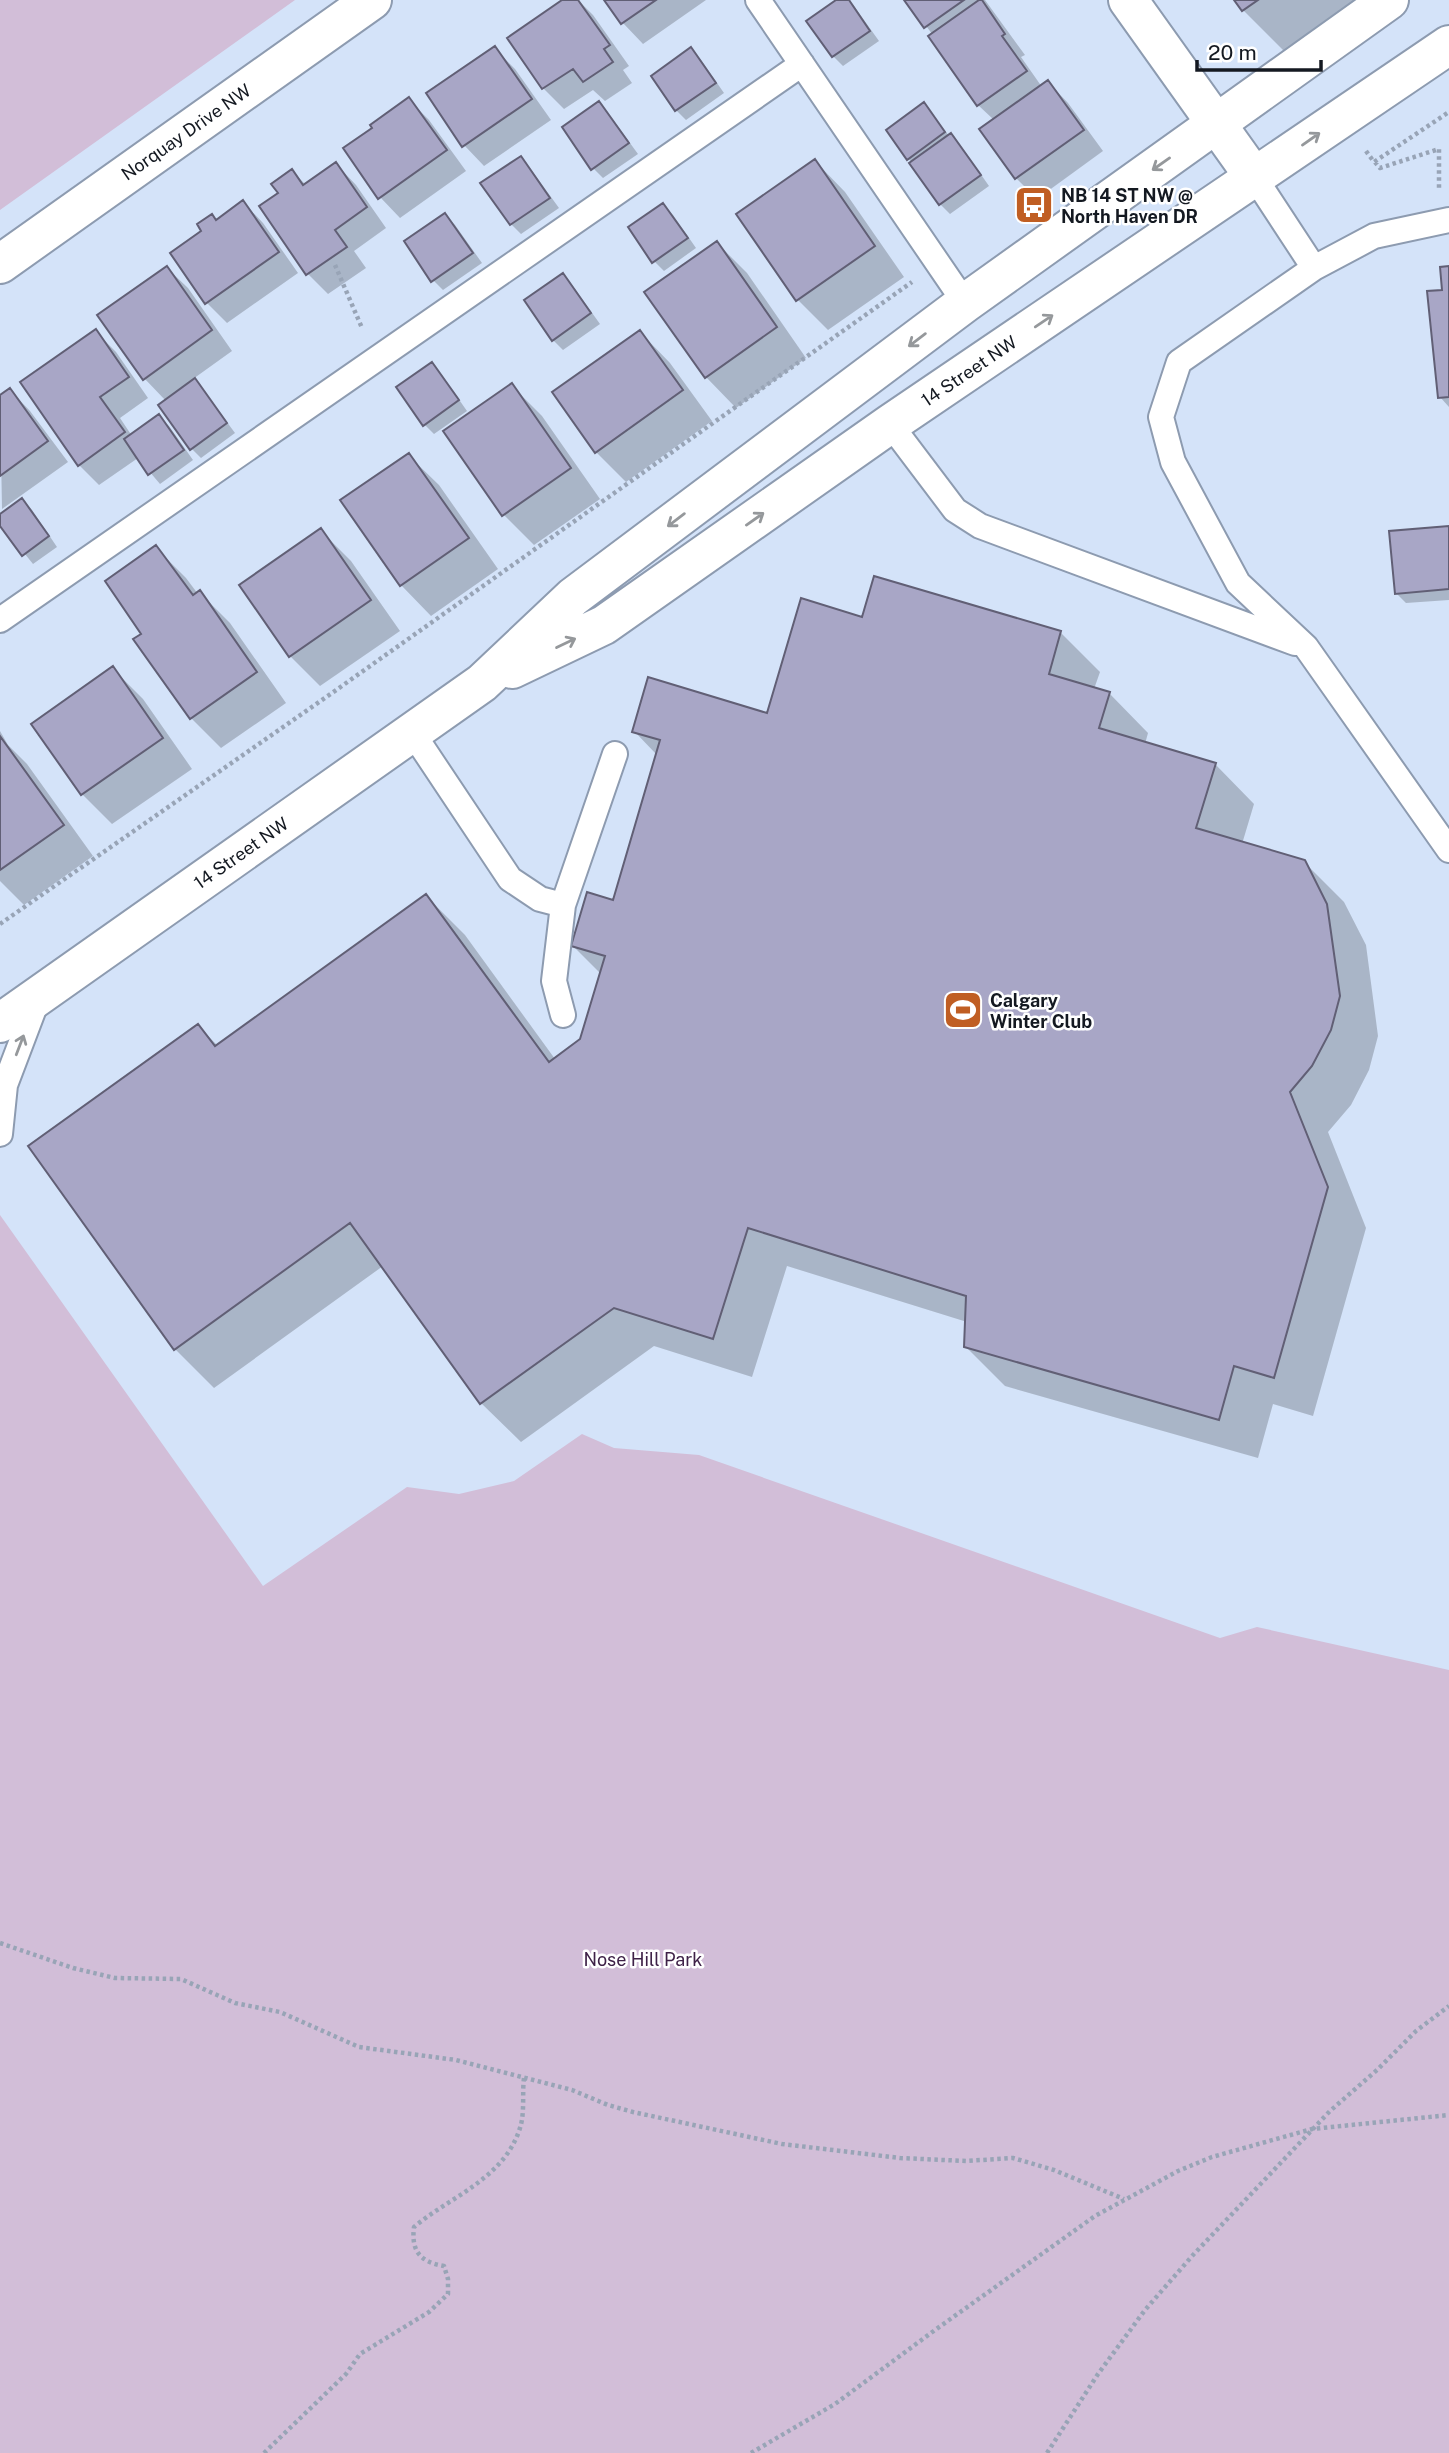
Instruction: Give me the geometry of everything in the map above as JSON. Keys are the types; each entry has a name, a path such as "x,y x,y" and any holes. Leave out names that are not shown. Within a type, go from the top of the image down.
{"main road":[{"name":"Norquay Drive NW","path":"0,264 372,0"},
{"path":"1128,0 1255,178"},
{"name":"14 Street NW","path":"0,1023 482,683 573,597 965,303 1389,0"},
{"name":"14 Street NW","path":"482,683 604,625 890,424 1449,45"}],"lane":[{"path":"758,0 965,303"},
{"path":"0,620 802,64"},
{"path":"1255,178 1314,268"},
{"path":"1443,220 1374,236 1314,268 1179,362 1161,417 1173,461 1238,583 1306,647 1449,850"},
{"path":"890,424 955,510 980,526 1306,647"},
{"path":"412,732 510,879 540,899 563,905"},
{"path":"563,1015 554,981 563,905 615,754"},
{"path":"0,1134 5,1085 39,994"}],"path":[{"path":"1374,162 1449,112"},
{"path":"1356,156 1365,150 1380,168 1439,149 1443,220"},
{"path":"335,265 363,331 365,367"},
{"path":"0,924 332,693 920,276"},
{"path":"0,1943 73,1968 114,1978 181,1979 236,2003 280,2012 359,2048 456,2060 572,2090 633,2112 782,2144 900,2158 966,2161 1006,2157 1028,2161 1124,2199"},
{"path":"1047,2453 1098,2374 1145,2310 1312,2129 1416,2031 1449,2006"},
{"path":"264,2453 346,2374 360,2354 429,2312 448,2294 448,2279 444,2266 433,2264 418,2254 412,2242 414,2227 428,2215 468,2192 493,2171 508,2152 521,2127 524,2078"},
{"path":"751,2453 835,2404 1095,2216 1178,2171 1213,2157 1312,2129 1449,2115"}],"green space":[{"path":"0,0 295,0 0,210"},
{"name":"Nose Hill Park","path":"0,1215 263,1586 407,1487 459,1494 514,1481 582,1434 614,1448 699,1455 1220,1638 1257,1627 1449,1670 1449,2453 0,2453"}],"building":[{"path":"562,0 578,0 610,45 604,49 613,62 583,82 573,69 542,89 507,38"},
{"path":"604,0 656,0 621,24"},
{"path":"836,0 849,0 870,31 832,57 806,21"},
{"path":"904,0 964,0 924,28"},
{"path":"982,0 1005,34 1002,36 1027,71 977,106 928,36"},
{"path":"1234,0 1258,0 1242,11"},
{"path":"495,46 532,99 462,147 426,93"},
{"path":"691,47 716,83 675,111 651,76"},
{"path":"1048,80 1084,130 1015,179 979,129"},
{"path":"409,97 447,150 378,199 343,148"},
{"path":"599,101 629,143 591,170 562,127"},
{"path":"924,102 945,132 907,160 886,130"},
{"path":"951,133 981,175 939,205 909,163"},
{"path":"521,156 550,198 510,225 480,183"},
{"path":"815,159 875,246 796,301 736,214"},
{"path":"336,162 367,207 335,230 347,247 306,275 259,206 278,193 271,184 292,169 303,185"},
{"path":"243,200 279,252 205,304 170,253 201,231 197,224 212,214 216,220"},
{"path":"663,203 688,238 652,263 628,227"},
{"path":"445,213 473,253 431,282 404,241"},
{"path":"717,241 777,327 705,378 644,292"},
{"path":"167,266 212,330 143,380 97,315"},
{"path":"1449,266 1449,397 1438,398 1427,291 1442,290 1440,267"},
{"path":"563,273 591,313 552,341 524,300"},
{"path":"96,329 129,377 100,397 125,432 78,466 20,382"},
{"path":"640,330 683,390 595,453 552,392"},
{"path":"432,362 459,400 423,426 396,387"},
{"path":"195,378 227,423 190,450 158,405"},
{"path":"512,383 571,468 502,516 443,431"},
{"path":"10,388 48,441 0,476 0,395"},
{"path":"159,414 184,450 148,475 124,439"},
{"path":"409,453 469,538 400,586 340,500"},
{"path":"22,498 49,536 22,556 0,526 0,514"},
{"path":"1449,526 1449,589 1395,594 1389,531"},
{"path":"321,528 371,600 289,657 239,585"},
{"path":"156,545 193,595 200,590 257,672 190,719 133,639 141,634 105,581"},
{"name":"Calgary Winter Club","path":"874,576 1061,631 1049,674 1110,692 1099,728 1216,763 1196,828 1305,860 1327,904 1340,996 1331,1030 1312,1066 1290,1092 1328,1187 1274,1378 1234,1366 1219,1420 964,1347 966,1296 748,1228 713,1339 614,1308 480,1404 350,1223 174,1350 28,1146 198,1024 215,1046 426,894 549,1062 580,1039 605,956 571,946 587,892 613,900 660,740 632,732 648,677 767,713 801,598 862,617"},
{"path":"113,666 163,738 81,795 31,724"},
{"path":"0,736 64,825 0,870"}],"place":[{"name":"NB 14 ST NW @ North Haven DR","path":"1034,205"},
{"name":"Calgary Winter Club","path":"963,1010"}]}
